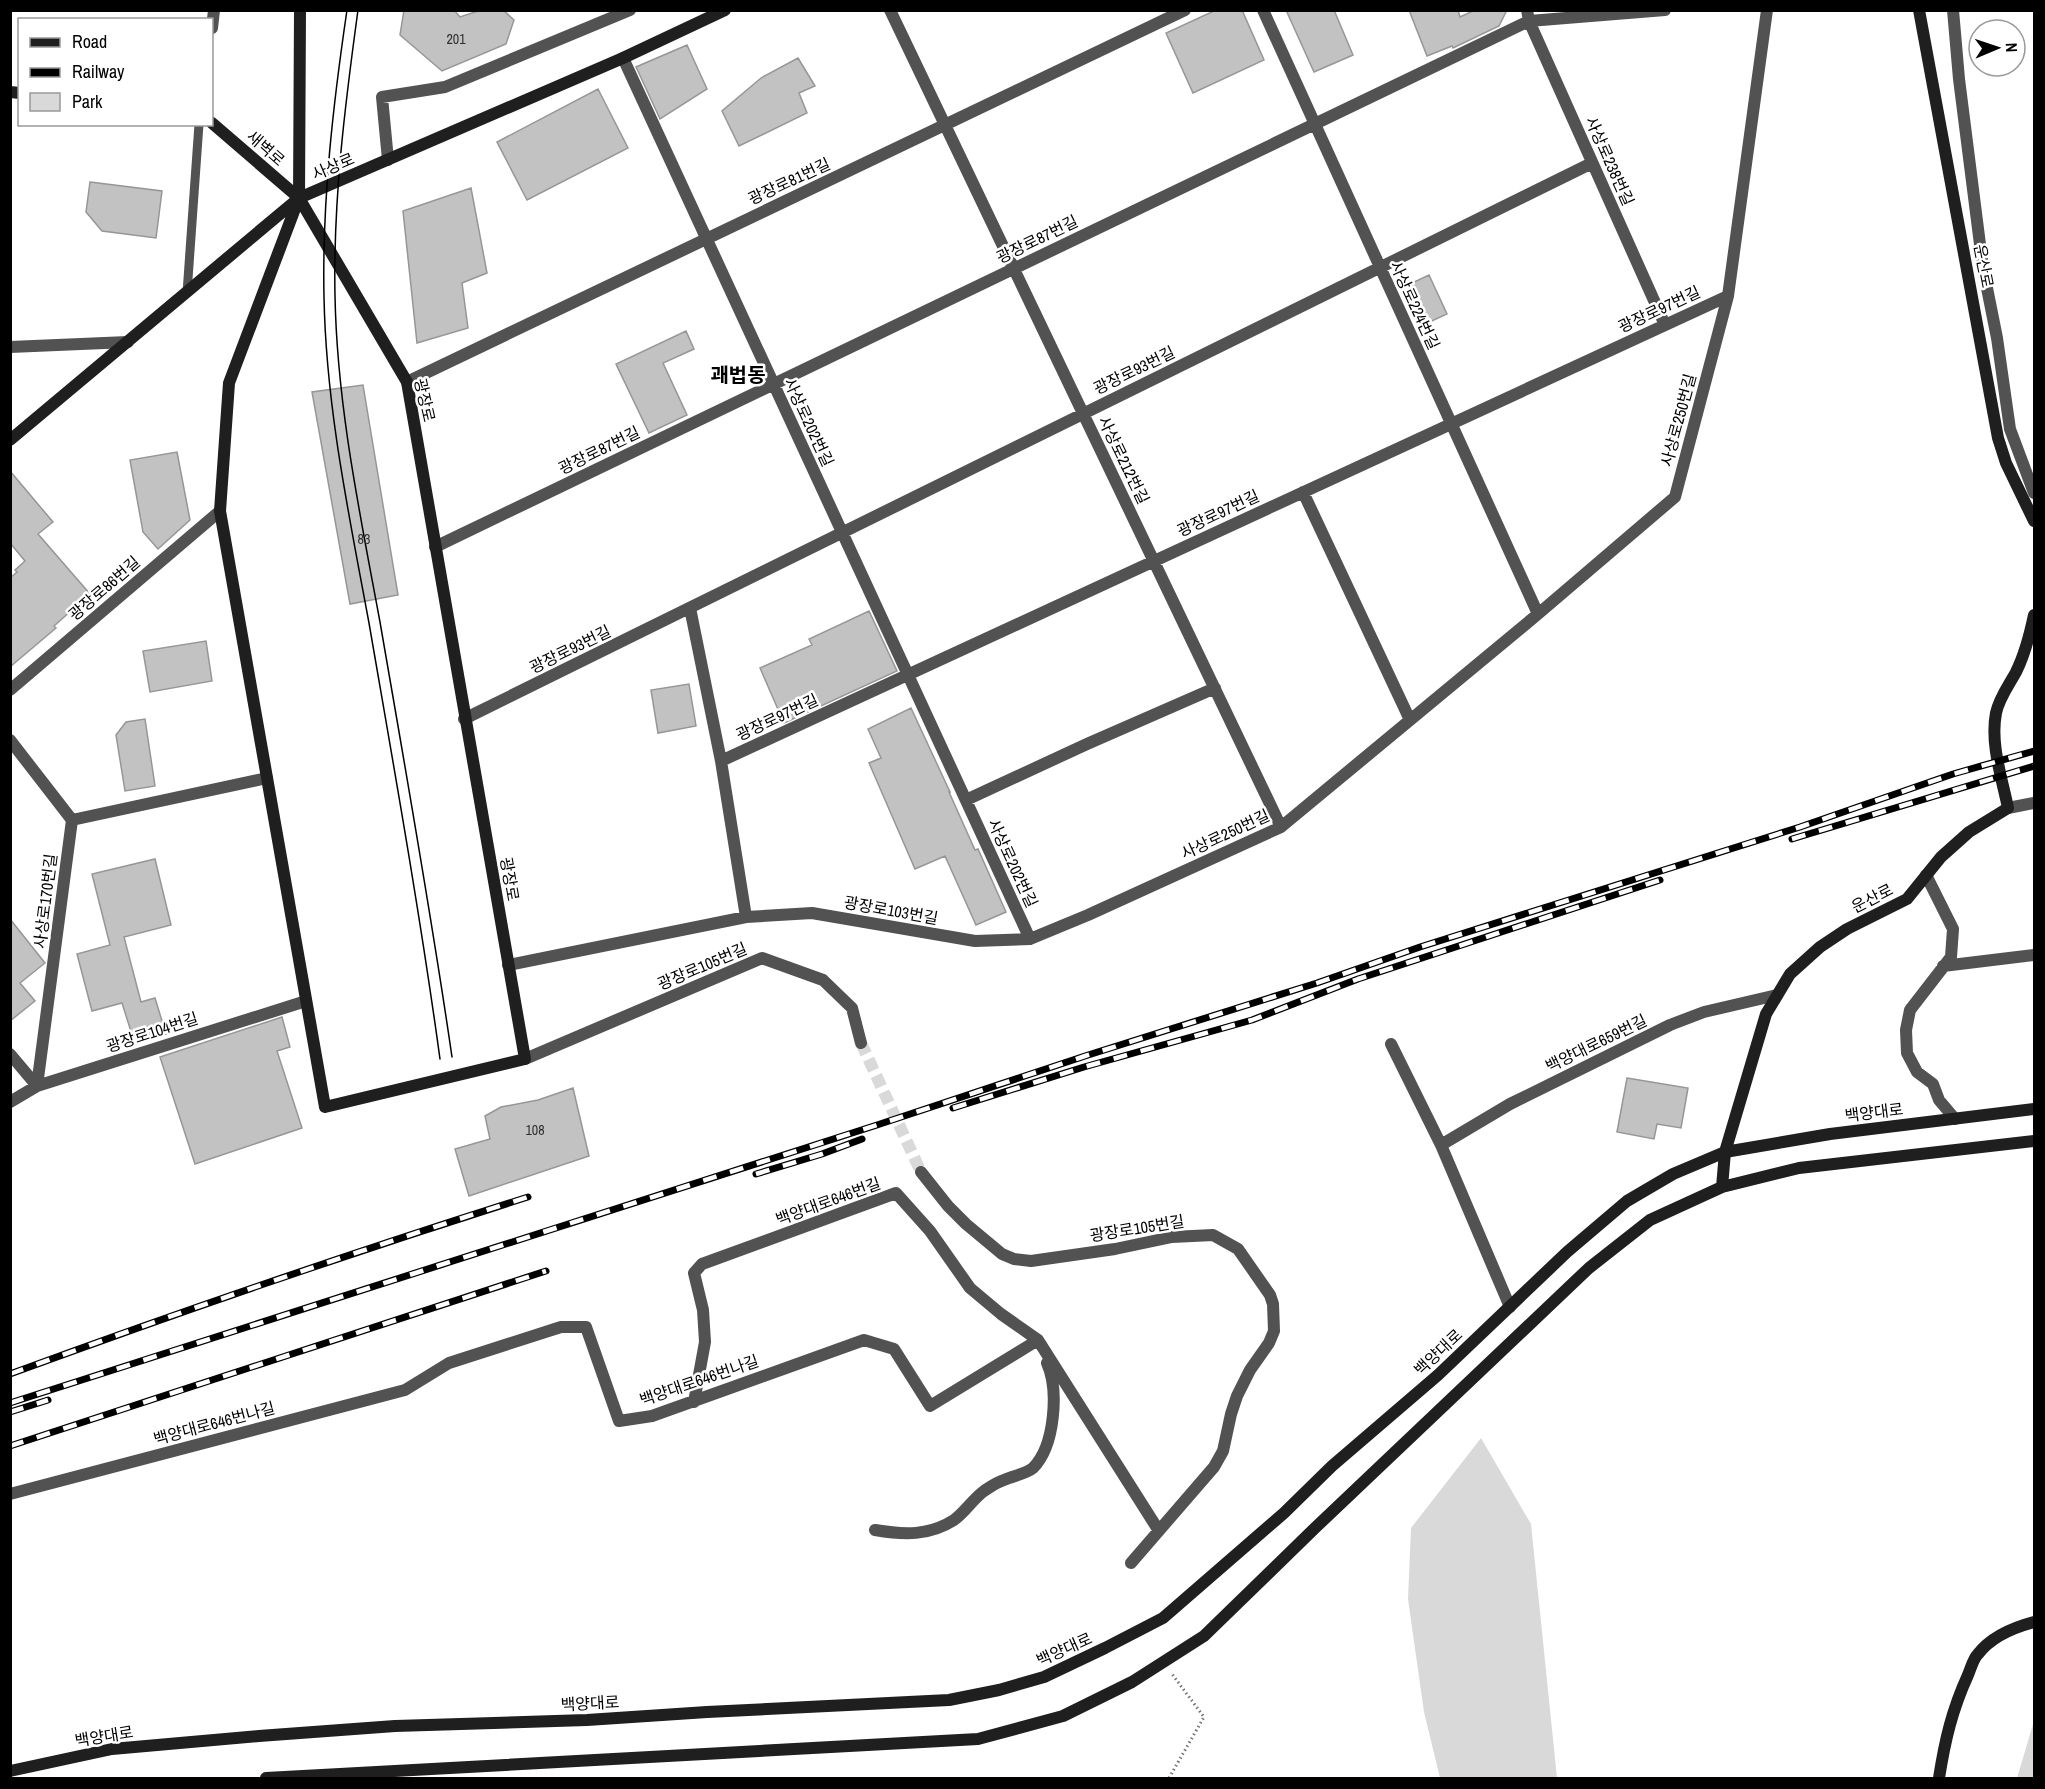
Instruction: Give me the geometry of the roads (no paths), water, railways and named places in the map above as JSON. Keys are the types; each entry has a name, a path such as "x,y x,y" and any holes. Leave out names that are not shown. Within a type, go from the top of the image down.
{"main road":[{"path":"300,10 299,198 229,383 220,511 325,1107 525,1059"},
{"name":"사상로","path":"10,440 299,198 622,58 725,10"},
{"name":"운산로","path":"1919,10 1998,438 2006,462 2034,521"},
{"name":"새벽로","path":"213,124 299,198"},
{"name":"광장로","path":"299,198 407,382 525,1059"},
{"path":"2008,808 1994,741 1994,725 1996,711 2025,648 2034,615"},
{"name":"운산로","path":"1722,1187 1725,1152 1766,1014 1790,974 1820,948 1847,929 1907,899 1941,857 1970,832 2008,808"},
{"name":"백양대로","path":"10,1771 112,1749 259,1736 394,1726 587,1720 949,1700 999,1690 1044,1677 1163,1618 1284,1513 1332,1466 1438,1375 1568,1252 1627,1201 1673,1174 1725,1152 1830,1134 2034,1109"},
{"path":"266,1779 978,1739 1063,1716 1132,1682 1204,1636 1589,1268 1650,1220 1722,1187 1799,1168 2034,1141"},
{"path":"1939,1779 1947,1732 1977,1654 1992,1641 2015,1627 2034,1622"}],"street":[{"path":"388,160 382,97 446,87 630,10"},
{"name":"사상로212번길","path":"890,10 1281,827"},
{"name":"광장로81번길","path":"407,382 1185,10"},
{"name":"사상로224번길","path":"1263,10 1538,614"},
{"name":"광장로87번길","path":"435,547 1314,124 1528,16 1665,10"},
{"name":"사상로250번길","path":"1030,939 1281,827 1675,497 1728,296 1767,10"},
{"path":"1953,10 1959,79 1983,268 1997,338 2010,429 2034,493"},
{"name":"사상로238번길","path":"1528,16 1665,325"},
{"name":"사상로202번길","path":"622,58 1030,939"},
{"name":"광장로93번길","path":"464,719 1592,163"},
{"name":"광장로97번길","path":"721,761 1728,296"},
{"path":"10,347 128,342"},
{"path":"1303,492 1410,720"},
{"name":"광장로86번길","path":"10,690 220,511"},
{"path":"690,608 721,761 746,917"},
{"path":"966,800 1215,688"},
{"path":"10,740 72,820 267,778"},
{"path":"2008,808 2034,803"},
{"name":"사상로170번길","path":"38,1086 72,820"},
{"path":"1926,876 1953,929 1951,957 1910,1010 1906,1030 1907,1053 1917,1072 1933,1084 1939,1100 1955,1119"},
{"name":"광장로103번길","path":"508,965 746,917 812,913 975,941 1030,939"},
{"path":"1943,966 2034,955"},
{"name":"광장로105번길","path":"525,1059 762,958 823,980 852,1008 861,1043"},
{"name":"백양대로659번길","path":"1441,1145 1510,1104 1670,1025 1704,1012 1777,995"},
{"name":"광장로104번길","path":"10,1101 38,1086 306,1001"},
{"path":"1391,1044 1441,1145 1510,1307"},
{"path":"10,1054 38,1086"},
{"name":"광장로105번길","path":"921,1172 948,1206 966,1224 1002,1254 1014,1259 1031,1261 1115,1249 1172,1237 1213,1236 1238,1249 1270,1295 1274,1331 1237,1396 1223,1451 1214,1467 1131,1563"},
{"name":"백양대로646번길","path":"694,1402 705,1342 703,1310 694,1273 702,1264 897,1193 930,1231 970,1288 1038,1340 1159,1531"},
{"name":"백양대로646번나길","path":"10,1494 405,1390 449,1363 561,1327 586,1327 620,1421 652,1416 864,1340 894,1349 930,1406 1038,1340"},
{"path":"875,1530 898,1534 928,1533 955,1519 982,1492 996,1483 1033,1468 1049,1442 1054,1407 1052,1375 1038,1340"}],"lane":[{"path":"187,293 199,126"}],"tunnel":[{"path":"861,1043 921,1172"}],"tram line":[{"path":"347,10 333,117 325,225 324,297 329,379 340,461 406,841 440,1059"},
{"path":"358,10 344,117 336,224 335,296 340,378 351,460 418,840 452,1057"}],"railway":[{"path":"10,1403 1317,983 1420,947 1800,827 1953,774 2034,751"},
{"path":"1792,839 2034,766"},
{"path":"953,1108 1084,1067 1252,1020 1358,979 1660,880"},
{"path":"756,1174 862,1139"},
{"path":"10,1374 268,1282 528,1197"},
{"path":"10,1446 546,1271"},
{"path":"10,1412 48,1400"}],"district":[{"name":"괘법동","path":"738,374"}]}
